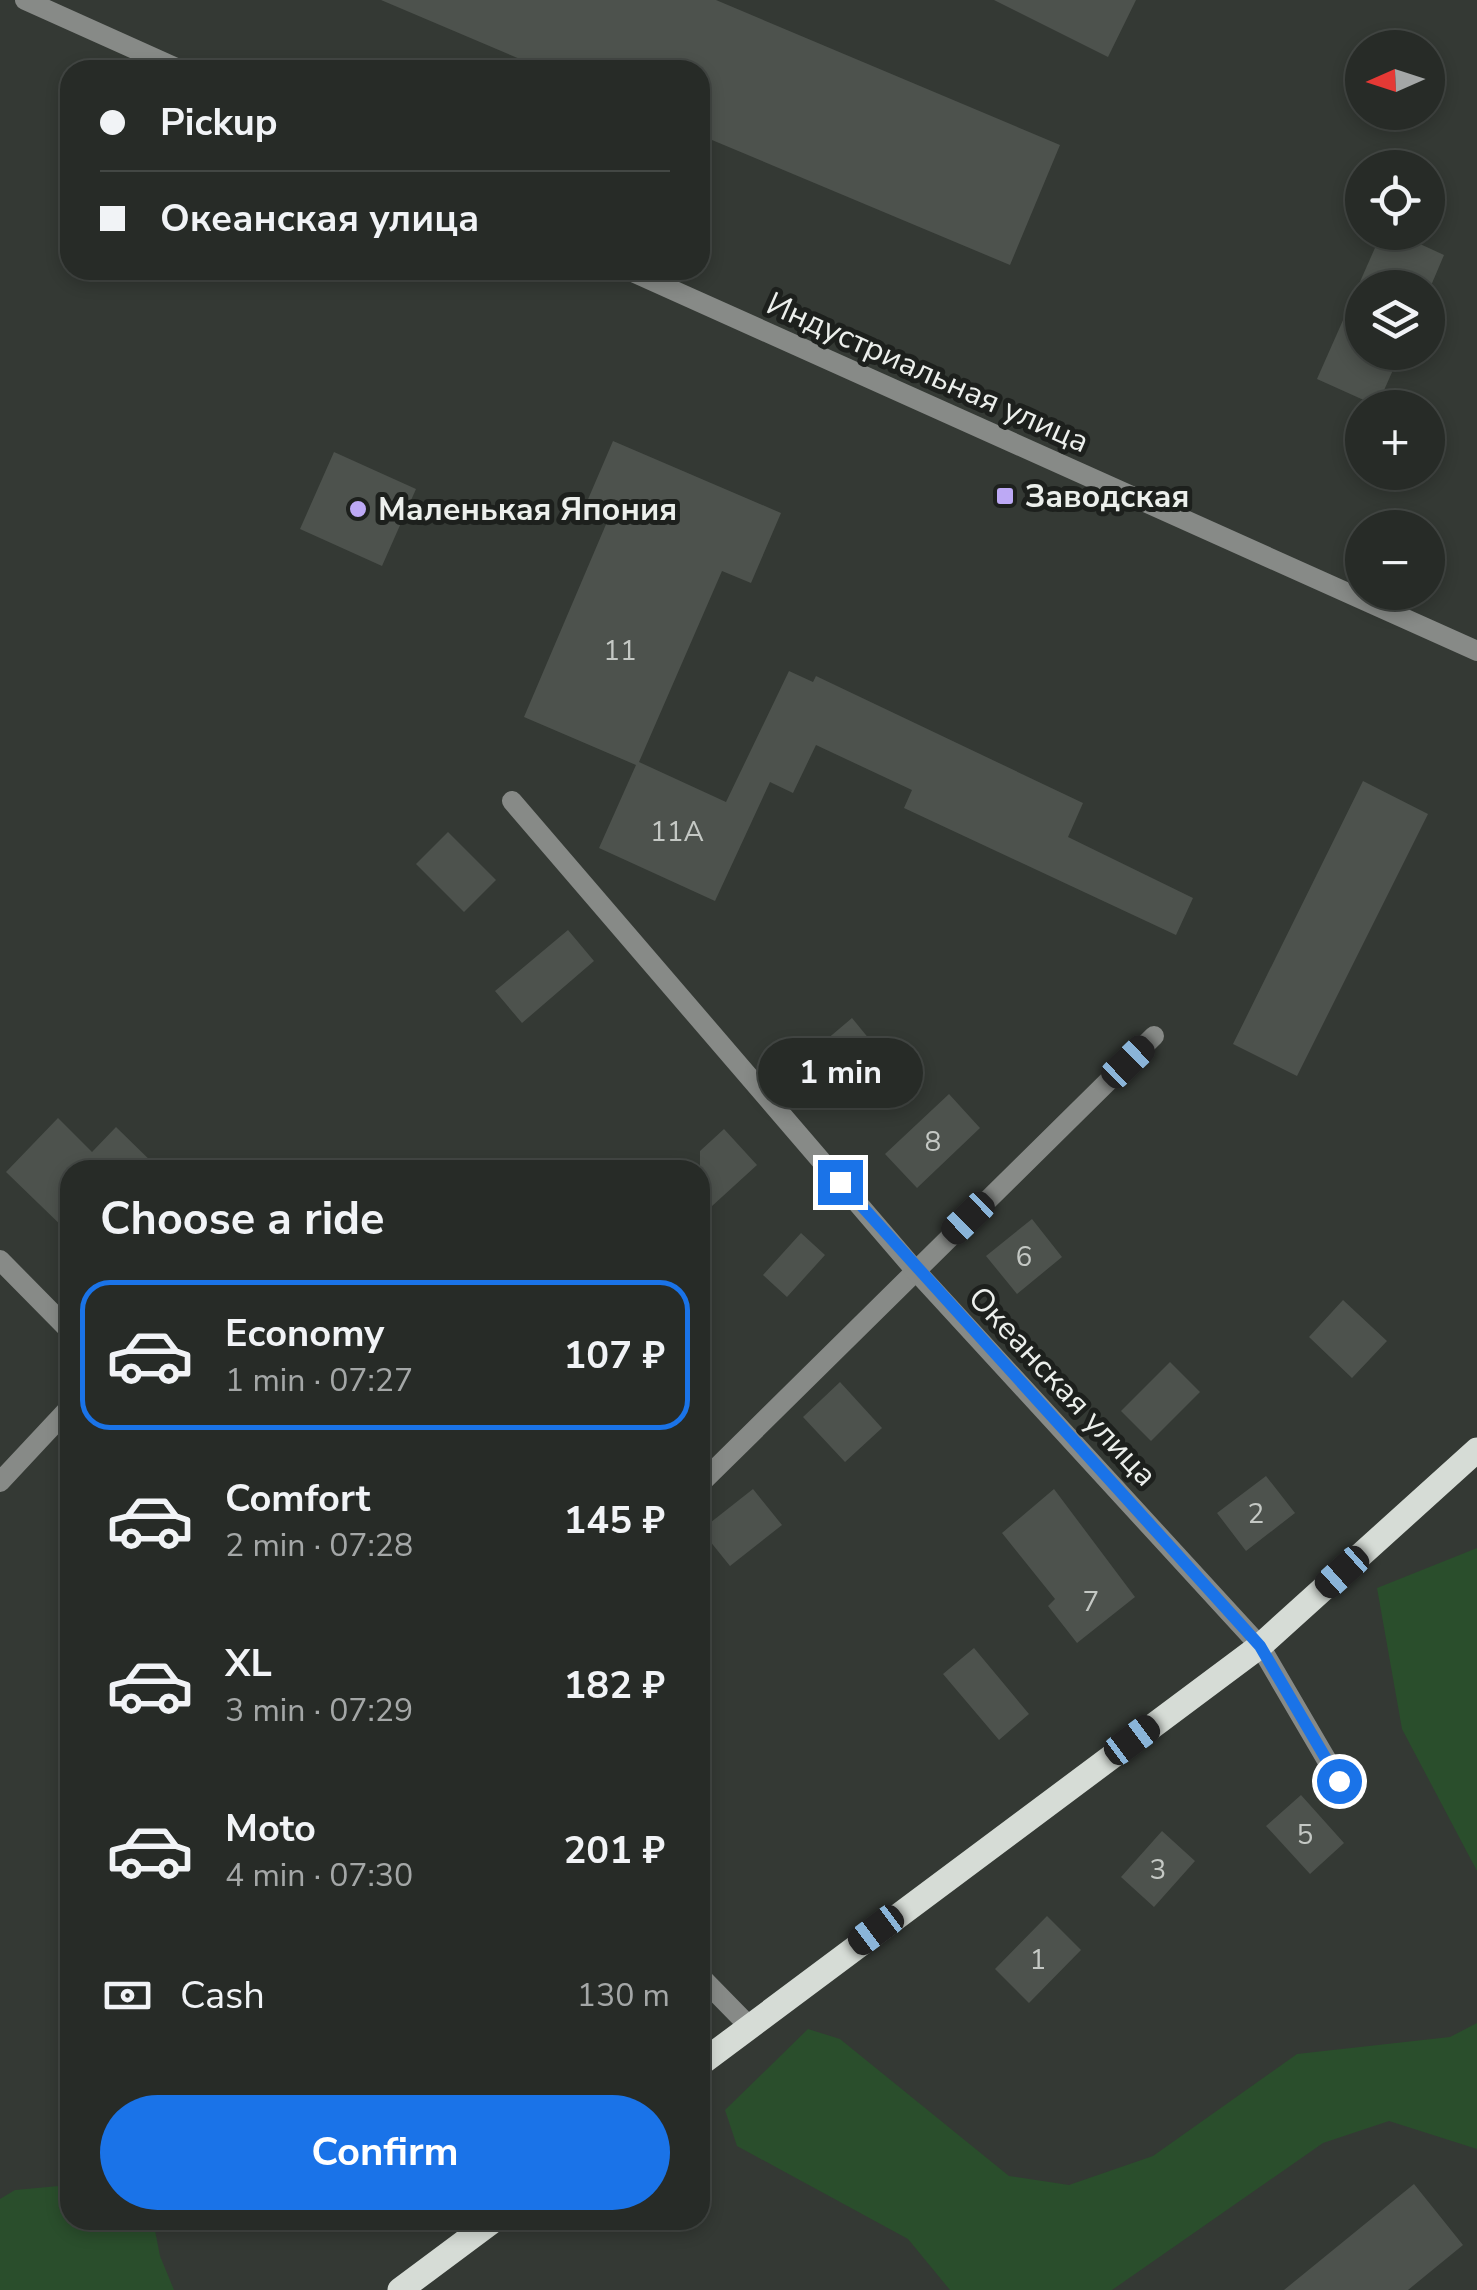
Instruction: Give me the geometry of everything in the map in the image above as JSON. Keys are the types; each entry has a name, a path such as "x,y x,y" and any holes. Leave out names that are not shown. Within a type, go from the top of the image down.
{"main road":[{"path":"710,2056 1260,1646 1477,1450"},
{"path":"400,2290 481,2230"}],"street":[{"path":"25,0 160,60"},
{"name":"Индустриальная улица","path":"650,280 1477,651"},
{"name":"Океанская улица","path":"512,800 916,1270 1260,1646 1339,1781"},
{"path":"710,1474 1154,1036"},
{"path":"0,1260 60,1322"},
{"path":"0,1482 60,1417"},
{"path":"710,1986 748,2025"}],"green space":[{"path":"1477,1548 1477,1871 1402,1729 1377,1588"},
{"path":"1477,2023 1477,2149 1389,2121 1323,2143 1112,2290 950,2290 908,2239 737,2146 725,2110 808,2029 840,2039 1009,2176 1069,2185 1153,2156 1297,2054 1450,2037"},
{"path":"60,2186 60,2230 155,2230 160,2256 174,2290 0,2290 0,2199 15,2190"}],"building":[{"path":"381,0 716,0 1060,145 1010,265 710,139 710,60 522,60"},
{"path":"994,0 1136,0 1108,57"},
{"path":"1374,250 1433,250 1444,255 1438,270 1365,270"},
{"path":"1345,316 1345,370 1393,370 1384,390 1345,392 1317,379"},
{"path":"613,441 781,513 751,583 722,571 639,762 726,802 789,671 813,682 816,676 1083,803 1068,837 1193,898 1176,935 904,808 912,790 816,745 793,793 770,782 715,901 599,848 636,765 524,717 607,522 583,511"},
{"name":"Маленькая Япония","path":"334,452 416,489 382,566 300,529"},
{"path":"1363,781 1428,814 1297,1076 1233,1044"},
{"path":"448,832 496,880 464,912 416,864"},
{"path":"568,930 594,961 522,1023 495,991"},
{"path":"852,1018 879,1051 821,1101 793,1068"},
{"path":"949,1094 980,1128 917,1188 885,1154"},
{"path":"58,1118 92,1152 116,1127 150,1160 60,1160 60,1224 6,1172"},
{"path":"724,1129 757,1165 710,1208 710,1160 700,1160 700,1151"},
{"path":"1032,1219 1062,1257 1017,1294 986,1256"},
{"path":"801,1233 825,1255 787,1297 763,1275"},
{"path":"1343,1300 1387,1341 1352,1378 1309,1337"},
{"path":"1170,1362 1200,1392 1151,1441 1121,1411"},
{"path":"840,1382 882,1428 845,1462 803,1417"},
{"path":"1266,1476 1295,1513 1246,1551 1217,1513"},
{"path":"753,1489 782,1525 730,1566 710,1541 710,1523"},
{"path":"1054,1489 1135,1597 1077,1643 1048,1606 1055,1599 1002,1533"},
{"path":"974,1648 1029,1714 999,1740 943,1674"},
{"path":"1301,1795 1344,1843 1310,1874 1266,1826"},
{"path":"1162,1831 1195,1861 1154,1907 1121,1877"},
{"path":"1047,1916 1081,1950 1029,2003 995,1969"},
{"path":"1414,2184 1463,2245 1408,2290 1284,2290"}],"place":[{"name":"Заводская","path":"1005,496"},
{"name":"Маленькая Япония","path":"358,509"}],"route":[{"path":"840,1182 1260,1646 1339,1781"}]}
